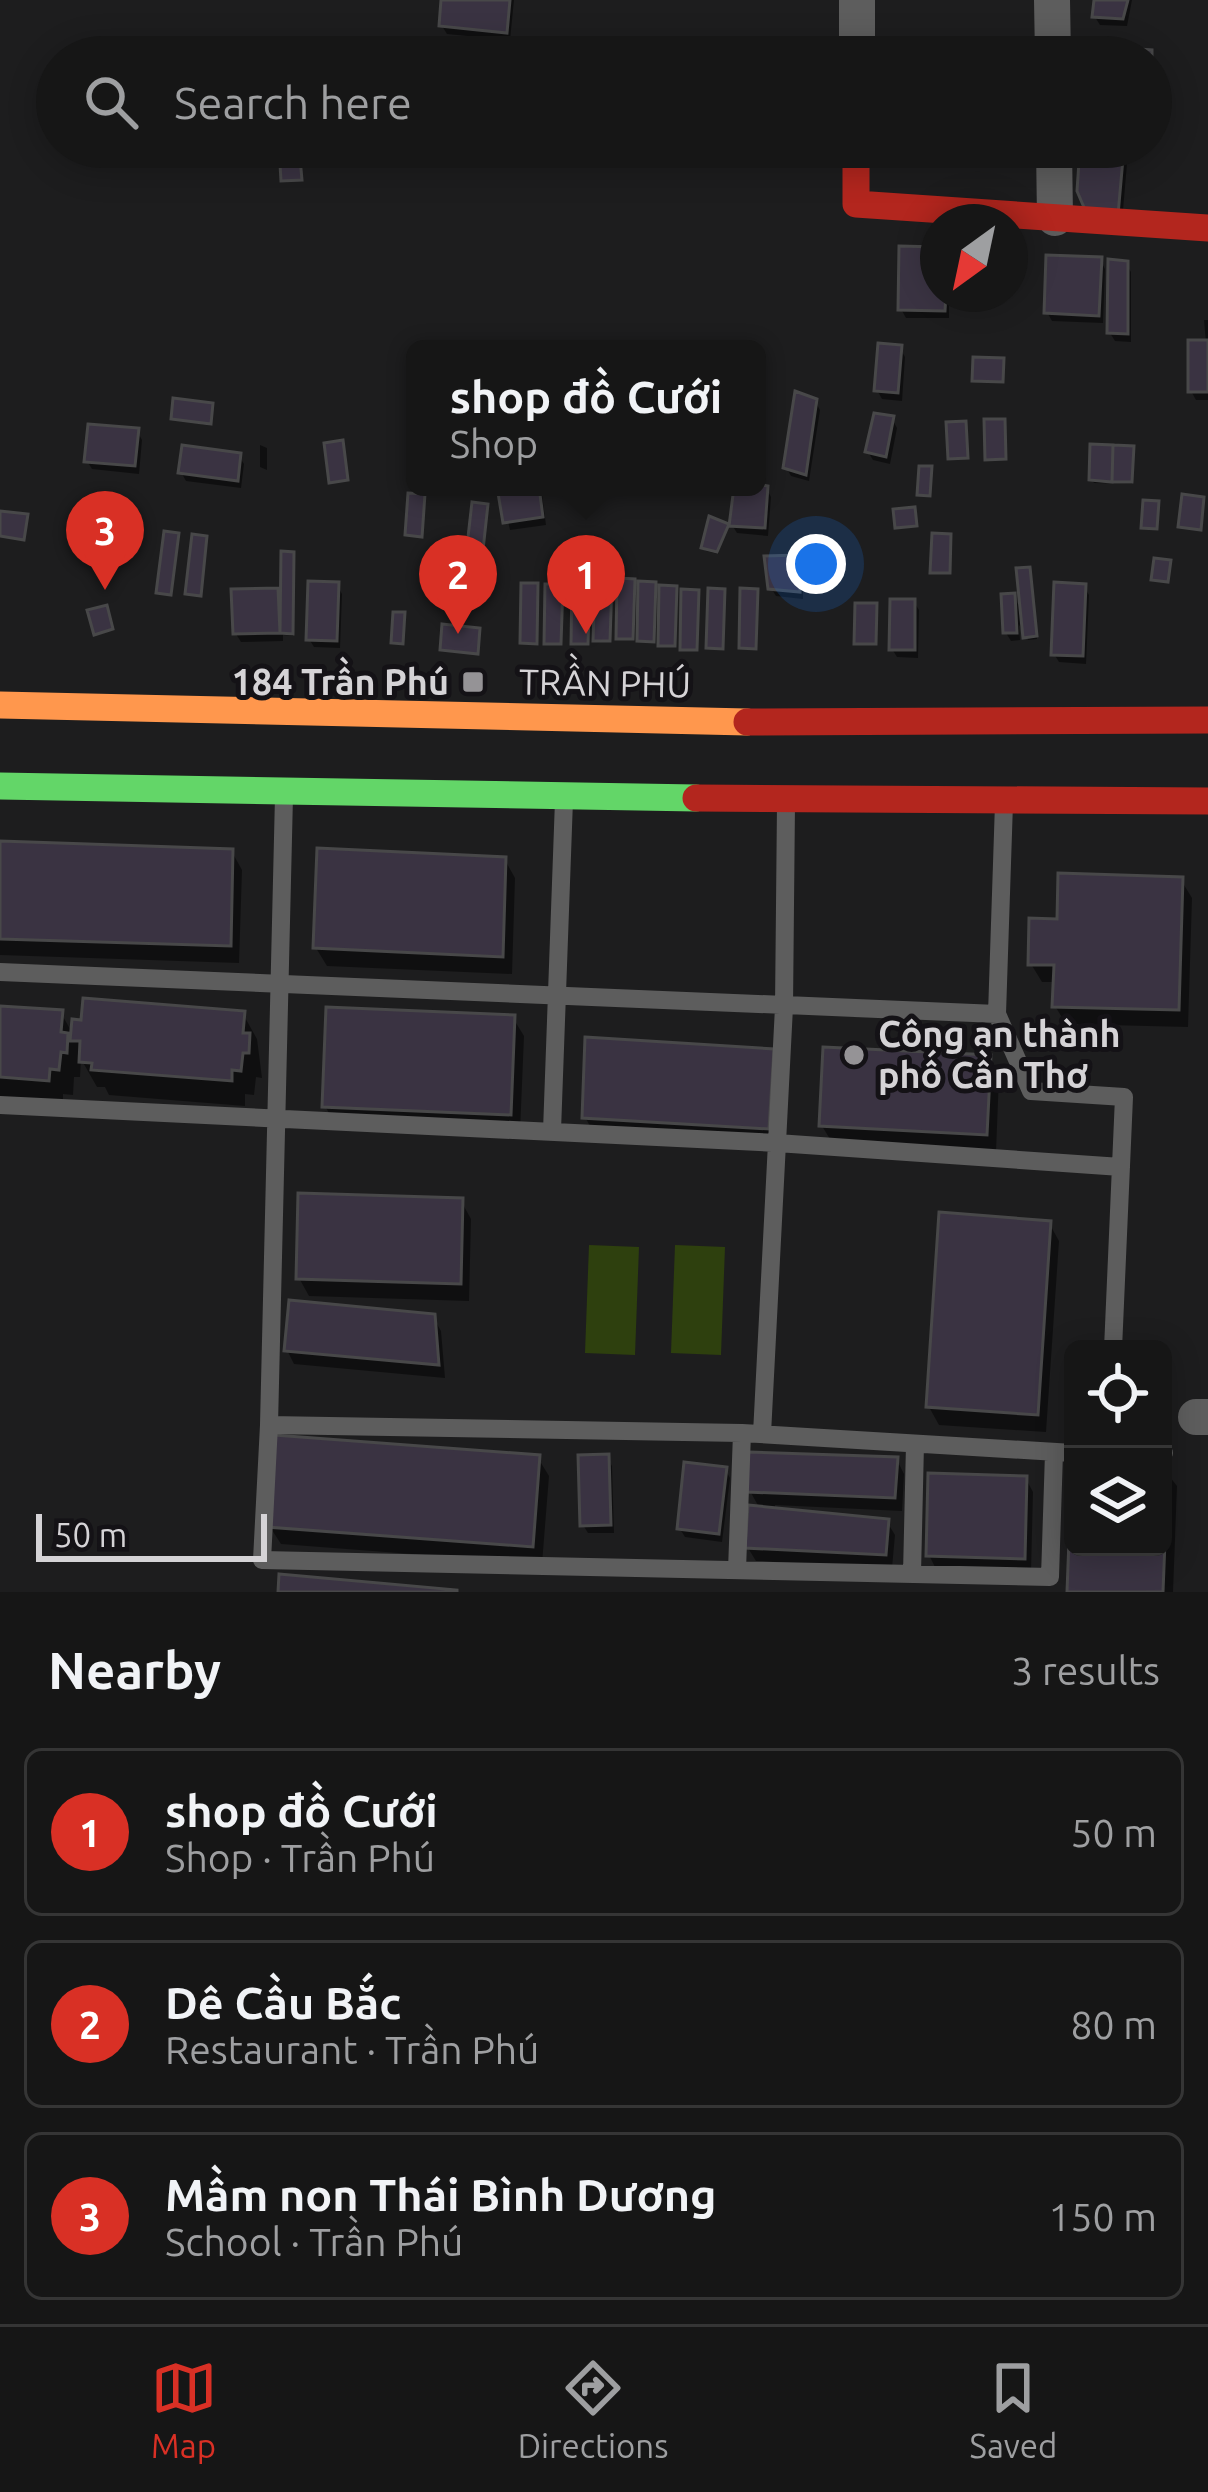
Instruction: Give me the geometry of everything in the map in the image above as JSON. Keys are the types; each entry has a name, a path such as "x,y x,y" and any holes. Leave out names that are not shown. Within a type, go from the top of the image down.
{"street":[{"path":"857,0 857,36"},
{"path":"1052,0 1053,36"},
{"path":"856,168 856,204 1208,228"},
{"path":"1054,168 1054,218"},
{"name":"TRẦN PHÚ","path":"0,705 788,733 1208,720"},
{"path":"0,786 564,795 786,789 1004,799 1208,801"}],"lane":[{"path":"737,1570 778,1143 786,789"},
{"path":"269,1425 752,1434 1063,1453 1050,1577 262,1560 284,791"},
{"path":"552,1131 564,795"},
{"path":"1004,799 997,1014 1031,1091 1124,1097 1113,1340"},
{"path":"0,973 997,1014"},
{"path":"0,1105 778,1143 1121,1167"},
{"path":"912,1574 916,1444"}],"green space":[{"path":"589,1245 639,1247 635,1355 585,1353"},
{"path":"675,1245 725,1247 721,1355 671,1353"}],"building":[{"path":"441,0 510,0 507,33 439,26"},
{"path":"1094,0 1128,0 1123,19 1092,17"},
{"path":"280,168 301,168 302,180 281,181"},
{"path":"1079,168 1122,168 1118,215 1086,212 1077,191"},
{"path":"899,246 920,247 920,310 898,310"},
{"path":"1046,255 1102,257 1099,316 1044,313"},
{"path":"1108,259 1128,261 1128,334 1107,333"},
{"path":"1188,340 1208,340 1208,392 1188,392"},
{"path":"878,343 902,345 898,393 874,391"},
{"path":"973,357 1004,358 1003,382 972,381"},
{"path":"795,391 817,399 806,475 783,468"},
{"path":"173,398 213,403 211,424 171,419"},
{"path":"874,413 894,416 886,457 865,452"},
{"path":"984,419 1005,419 1006,459 985,460"},
{"path":"966,421 968,458 948,459 946,422"},
{"path":"88,424 139,428 135,466 84,462"},
{"path":"343,440 348,480 329,483 324,443"},
{"path":"1090,444 1113,445 1112,482 1089,480"},
{"path":"182,445 241,453 238,481 178,473"},
{"path":"1113,445 1134,446 1132,482 1112,482"},
{"path":"919,466 932,466 930,496 917,495"},
{"path":"768,486 765,528 729,526 733,496 766,496"},
{"path":"1182,494 1204,497 1201,530 1178,527"},
{"path":"408,496 425,496 422,537 405,535"},
{"path":"498,496 540,496 543,517 503,523"},
{"path":"1143,500 1159,501 1157,529 1141,528"},
{"path":"472,502 488,504 483,550 467,546"},
{"path":"915,507 917,526 895,528 893,509"},
{"path":"0,511 28,514 24,540 0,536"},
{"path":"709,516 729,524 717,552 701,548"},
{"path":"164,531 179,533 171,595 156,593"},
{"path":"932,533 951,534 950,573 930,573"},
{"path":"192,534 207,536 201,596 185,594"},
{"path":"281,551 294,552 293,634 280,633"},
{"path":"800,555 800,592 768,589 764,556"},
{"path":"1154,558 1171,560 1168,582 1151,580"},
{"path":"1030,567 1037,636 1023,638 1016,568"},
{"path":"617,578 635,579 633,639 616,639"},
{"path":"308,581 339,582 337,641 306,640"},
{"path":"595,581 612,581 610,641 593,641"},
{"path":"638,581 656,582 654,642 637,641"},
{"path":"1054,582 1086,584 1083,656 1051,655"},
{"path":"521,583 538,583 537,644 520,643"},
{"path":"545,584 563,584 561,644 544,644"},
{"path":"572,584 590,584 588,644 571,644"},
{"path":"659,585 677,586 675,646 658,646"},
{"path":"278,588 280,633 233,634 231,589"},
{"path":"708,588 725,589 723,649 706,648"},
{"path":"740,588 758,589 756,649 739,648"},
{"path":"681,589 699,590 697,650 680,650"},
{"path":"1015,593 1017,633 1003,633 1001,594"},
{"path":"890,599 915,599 915,650 889,650"},
{"path":"855,603 877,603 876,644 854,644"},
{"path":"107,605 113,629 94,635 87,610"},
{"path":"393,612 405,612 403,644 391,643"},
{"path":"442,624 480,628 478,654 440,650"},
{"path":"0,841 233,849 231,946 0,939"},
{"path":"317,848 506,857 503,957 313,948"},
{"path":"1058,873 1183,877 1179,1010 1052,1007 1054,965 1028,965 1029,918 1057,919"},
{"path":"83,998 245,1011 243,1033 250,1033 249,1053 243,1053 241,1071 232,1070 232,1081 91,1070 92,1063 79,1062 80,1041 70,1041 72,1019 81,1020"},
{"path":"0,1006 63,1010 61,1032 68,1033 67,1053 61,1052 59,1070 50,1069 49,1081 0,1077"},
{"path":"326,1007 515,1015 511,1115 322,1107"},
{"path":"585,1037 774,1049 769,1129 582,1118"},
{"path":"823,1047 991,1055 987,1135 819,1126"},
{"path":"298,1193 463,1198 461,1284 296,1279"},
{"path":"939,1212 1051,1221 1038,1415 926,1407"},
{"path":"289,1300 435,1314 439,1365 284,1351"},
{"path":"274,1435 540,1455 533,1547 267,1527"},
{"path":"748,1452 898,1457 895,1498 747,1492"},
{"path":"609,1454 611,1525 580,1526 578,1455"},
{"path":"684,1462 727,1467 719,1534 677,1529"},
{"path":"928,1473 1027,1476 1025,1559 926,1556"},
{"path":"748,1505 889,1519 886,1555 745,1548"},
{"path":"1068,1556 1164,1556 1163,1592 1067,1592"},
{"path":"279,1574 457,1590 457,1592 278,1592"}],"traffic: fast":[{"path":"0,786 696,798"}],"traffic: slow":[{"path":"0,705 747,722"}],"traffic: jam":[{"path":"856,168 856,204 1208,228"},
{"path":"747,722 1208,720"},
{"path":"696,798 1208,801"}],"place":[{"name":"Mầm non Thái Bình Dương","path":"105,590"},
{"name":"Dê Cầu Bắc","path":"458,634"},
{"name":"shop đồ Cưới","path":"586,634"},
{"name":"184 Trần Phú","path":"473,682"},
{"name":"Công an thành phố Cần Thơ","path":"854,1055"}]}
